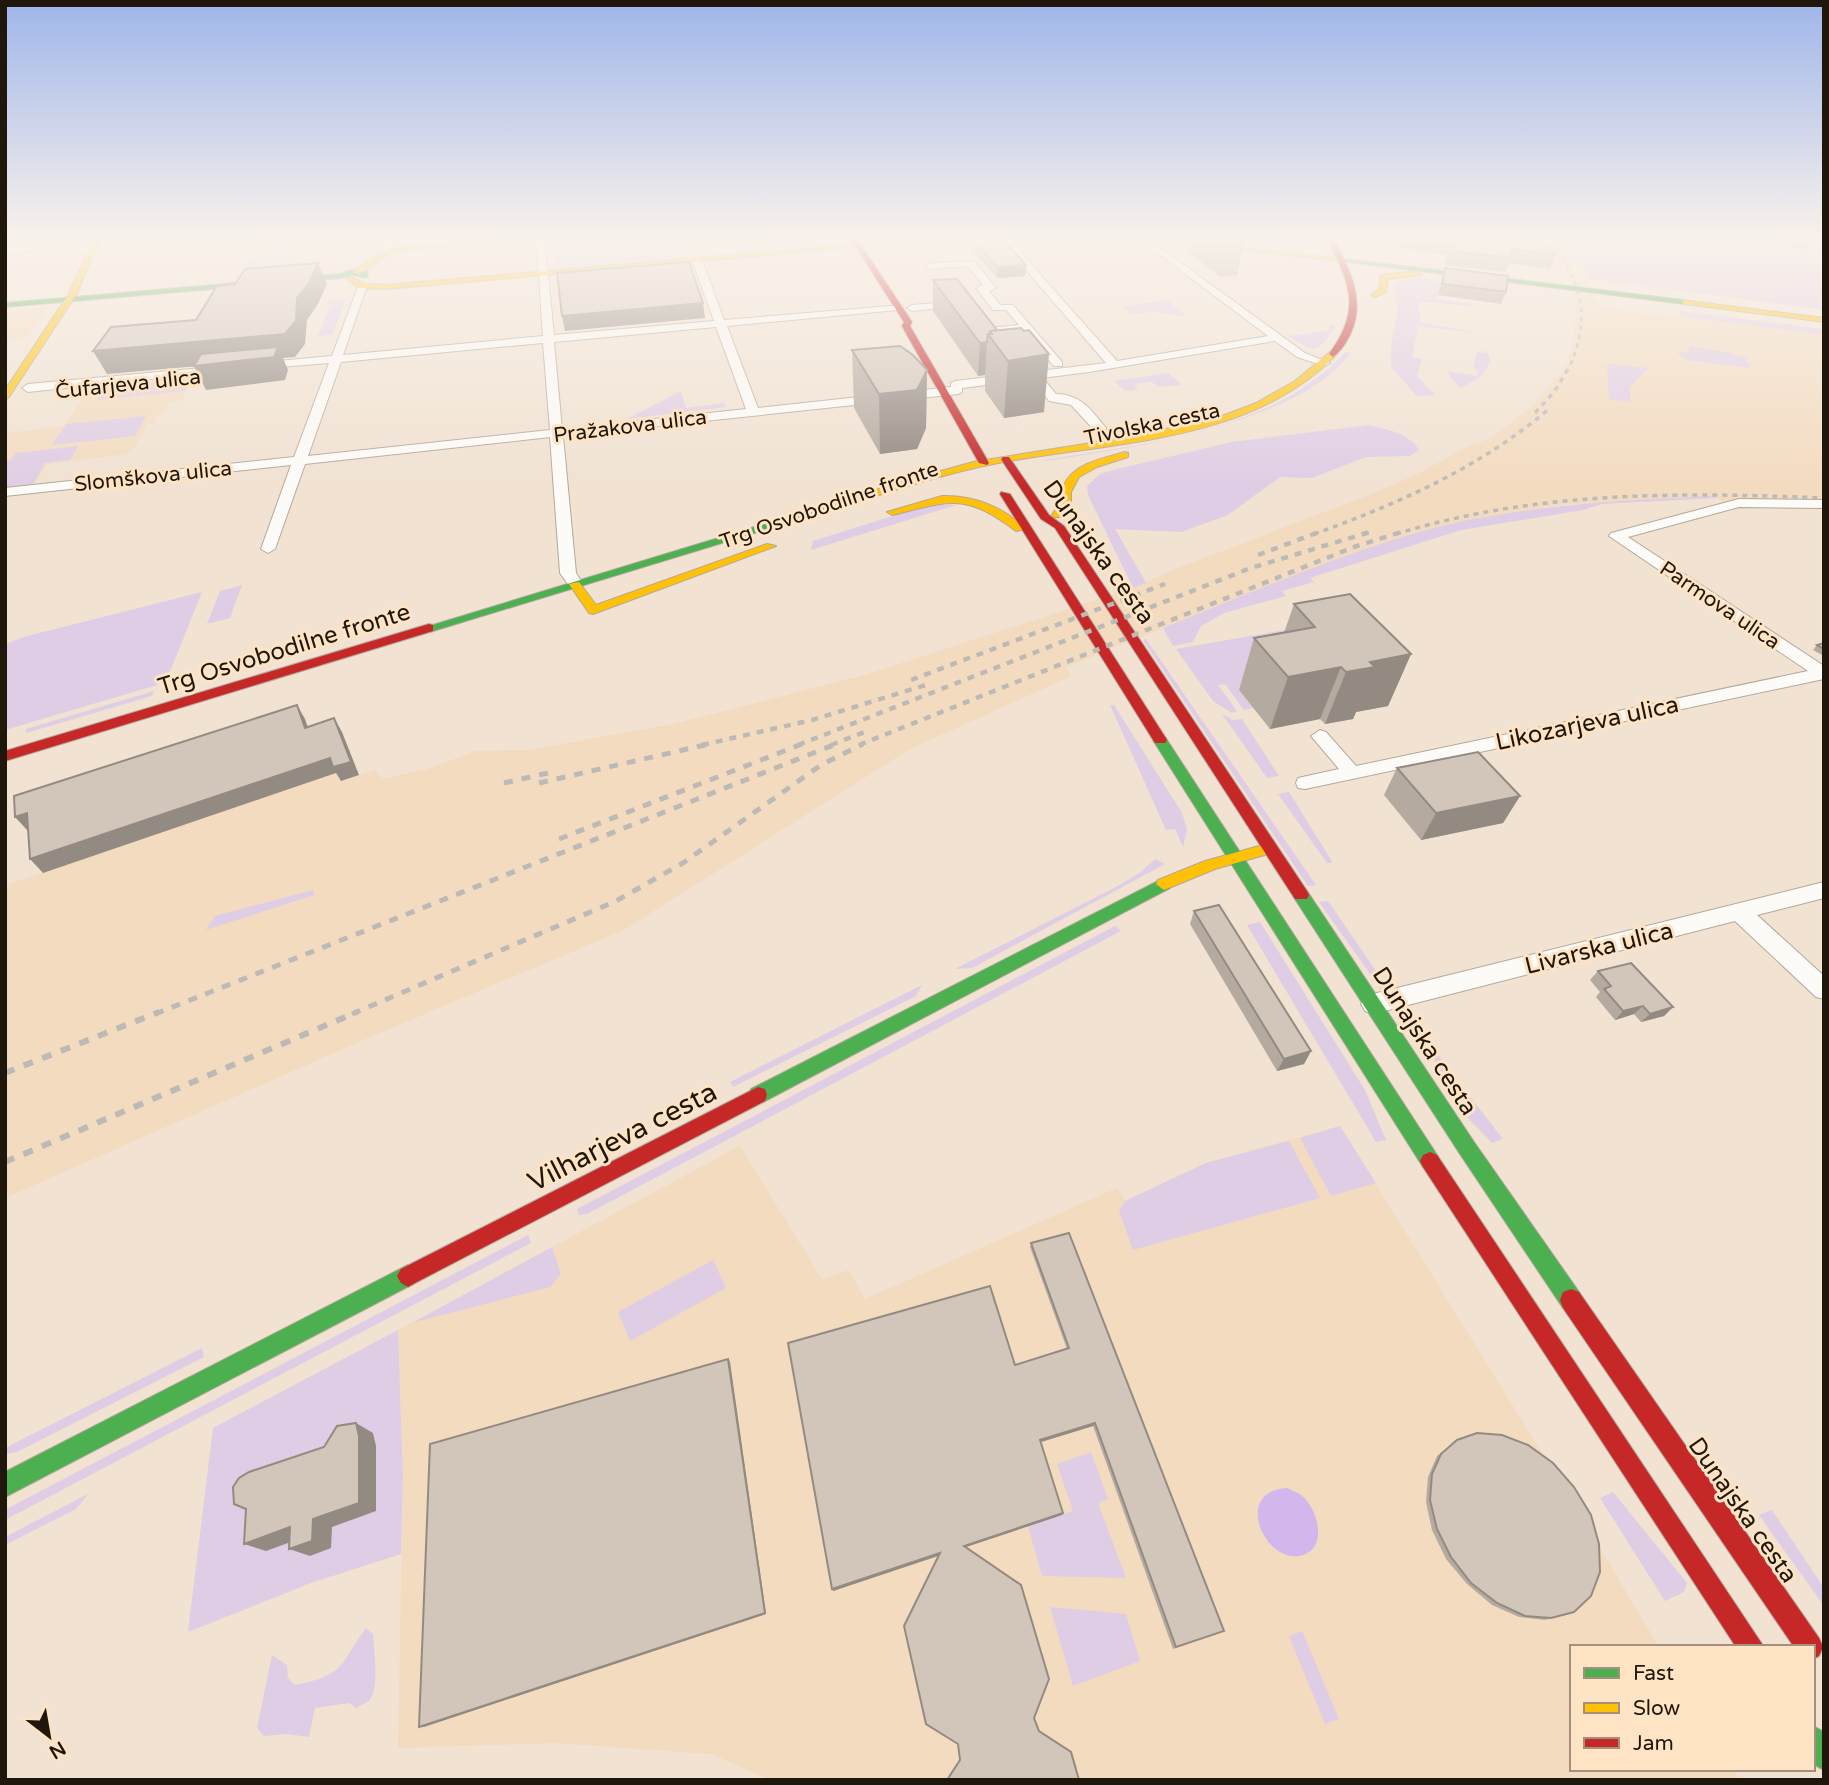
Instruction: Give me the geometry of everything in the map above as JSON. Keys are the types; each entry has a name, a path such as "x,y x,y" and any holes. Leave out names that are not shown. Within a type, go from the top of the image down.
{"main road":[{"path":"6,394 57,319"},
{"path":"911,319 953,389 972,410"},
{"name":"Tivolska cesta","path":"991,473 1005,458 1136,438 1226,416 1305,380 1346,340 1354,319"},
{"name":"Dunajska cesta","path":"953,389 959,423 1234,858 1353,1045 1750,1645"},
{"name":"Tivolska cesta","path":"1005,458 1091,458 1145,451 1228,430 1269,415 1308,396"},
{"path":"1058,521 1066,504 1064,492 1072,477 1093,465 1145,451"},
{"name":"Dunajska cesta","path":"1005,458 1045,517 1058,521 1467,1148 1809,1645"},
{"path":"1058,521 1051,503 1051,487 1065,471 1091,458"},
{"name":"Trg Osvobodilne fronte","path":"991,473 854,517 897,511 942,499 966,499 991,506 1032,538"},
{"name":"Trg Osvobodilne fronte","path":"5,756 576,584 991,473"},
{"name":"Trg Osvobodilne fronte","path":"576,584 593,610 788,540"},
{"name":"Vilharjeva cesta","path":"5,1485 1172,880 1270,848"}],"street":[{"path":"268,549 336,361 344,319"},
{"path":"547,319 568,573 576,584"},
{"path":"719,319 753,412"},
{"name":"Čufarjeva ulica","path":"28,388 783,319"},
{"path":"978,319 987,341 1031,332"},
{"path":"1020,319 1058,369"},
{"path":"1074,319 1114,365"},
{"path":"1251,319 1301,355 1324,363"},
{"name":"Pražakova ulica","path":"300,460 555,435 953,389 1058,369 1114,365 1276,338"},
{"name":"Čufarjeva ulica","path":"6,394 243,373 336,361"},
{"path":"1042,384 1053,398 1064,397 1076,401 1102,431"},
{"name":"Slomškova ulica","path":"5,492 300,460"},
{"name":"Parmova ulica","path":"1823,673 1616,536 1739,503 1824,504"},
{"name":"Likozarjeva ulica","path":"1305,783 1823,673"},
{"path":"1320,736 1352,773"},
{"name":"Livarska ulica","path":"1373,1004 1824,890"},
{"path":"1738,911 1824,990"}],"shaded area":[{"path":"5,319 40,319 27,338 5,343"},
{"path":"324,319 338,319 333,334 318,336"},
{"path":"1396,319 1420,319 1420,322 1478,333 1418,326 1412,357 1422,359 1417,376 1435,395 1417,396 1391,367 1391,347"},
{"path":"1575,319 1716,319 1824,329 1824,502 1756,500 1724,503 1715,496 1558,505 1471,520 1373,547 1283,580 1066,667 1072,676 910,749 624,930 368,1038 5,1198 5,885 43,873 41,845 305,719 313,741 342,732 359,775 375,770 383,779 427,769 476,751 528,750 673,724 865,675 1133,588 1419,473 1467,447 1492,438 1536,402 1562,370 1572,351"},
{"path":"1706,319 1746,319 1824,329 1824,335"},
{"path":"1330,325 1336,325 1324,342 1314,349 1286,334 1294,336 1329,330"},
{"path":"1689,346 1733,353 1748,358 1745,362 1751,363 1749,368 1686,360 1676,351 1689,353"},
{"path":"1485,350 1490,363 1480,377 1461,388 1448,371 1477,376 1479,370 1473,369 1477,352 1484,353"},
{"path":"1345,352 1351,353 1326,378 1292,398 1252,415 1205,430 1245,417 1282,400 1316,379"},
{"path":"1607,364 1649,368 1630,387 1630,402 1609,399"},
{"path":"1168,373 1182,385 1159,387 1152,382 1134,384 1138,390 1125,391 1114,381"},
{"path":"192,379 182,401 169,402 163,414 158,414 153,424 147,424 135,447 127,454 47,464 35,483 5,487 5,433 64,426 87,390"},
{"path":"192,379 186,391 97,400 104,388"},
{"path":"681,391 686,408 724,403 726,407 627,419"},
{"path":"146,416 135,436 52,445 66,424"},
{"path":"1368,425 1403,436 1419,450 1410,456 1366,457 1312,478 1280,477 1228,515 1181,532 1115,529 1146,583 1133,588 1088,495 1087,486 1100,474 1117,469 1232,442"},
{"path":"1205,430 1165,440 1121,449 1044,460 1123,448"},
{"path":"78,446 70,460 45,463 33,484 5,487 5,461 11,460 16,453"},
{"path":"1715,496 1717,498 1602,504 1583,510 1461,530 1310,578 1314,582 1282,591 1286,596 1224,613 1201,626 1193,642 1173,646 1163,628 1316,567 1433,528 1473,519 1563,506"},
{"path":"931,504 956,505 811,550 813,541"},
{"path":"242,585 230,618 207,624 220,591"},
{"path":"202,592 171,669 166,678 159,680 157,685 5,730 5,644 27,636"},
{"path":"1336,621 1239,690 1253,708 1244,710 1225,684 1218,685 1237,711 1232,713 1213,701 1176,649"},
{"path":"1146,639 1316,885 1308,886 1143,640"},
{"path":"154,691 152,696 26,733 26,729"},
{"path":"1110,705 1114,705 1182,813 1187,829 1183,847 1175,829 1166,830"},
{"path":"1222,714 1233,720 1242,719 1279,776 1267,778"},
{"path":"1289,792 1333,863 1327,863 1278,794"},
{"path":"1155,859 1165,864 972,968 955,969 1116,887 1141,872"},
{"path":"313,890 314,895 206,930 215,916"},
{"path":"1328,901 1389,990 1381,989 1319,902"},
{"path":"1260,922 1365,1090 1386,1140 1376,1142 1247,925"},
{"path":"1115,926 1121,931 587,1214 579,1215 577,1209"},
{"path":"922,985 916,996 733,1087 730,1082"},
{"path":"1433,1049 1503,1139 1492,1143 1465,1115 1443,1079 1430,1050"},
{"path":"1340,1126 1545,1458 1593,1526 1600,1548 1658,1645 1570,1645 1570,1771 1734,1771 1739,1780 771,1780 711,1754 555,1743 398,1748 403,1476 398,1330 740,1146 822,1279 849,1270 865,1299 1117,1188 1125,1201 1206,1163"},
{"path":"1340,1126 1376,1183 1331,1196 1300,1138"},
{"path":"1289,1141 1320,1198 1133,1250 1119,1211 1125,1201 1206,1163"},
{"path":"528,1235 531,1243 5,1520 5,1510 14,1505"},
{"path":"552,1247 561,1274 550,1287 412,1323"},
{"path":"713,1260 726,1288 630,1341 618,1312"},
{"path":"398,1330 403,1476 401,1554 311,1583 188,1632 213,1428"},
{"path":"202,1348 204,1357 17,1452 5,1454 5,1448"},
{"path":"1091,1452 1108,1499 1098,1503 1126,1578 1042,1576 1028,1526 1073,1511 1057,1464"},
{"path":"1287,1488 1307,1501 1316,1517 1316,1544 1311,1551 1303,1555 1289,1556 1277,1550 1260,1527 1258,1514 1261,1501 1270,1492"},
{"path":"1613,1492 1687,1583 1684,1592 1665,1601 1600,1498"},
{"path":"88,1494 76,1509 5,1545 5,1537"},
{"path":"1772,1510 1824,1588 1824,1606 1759,1515"},
{"path":"1050,1607 1126,1614 1140,1661 1073,1686"},
{"path":"366,1628 373,1634 375,1658 375,1685 370,1700 356,1708 349,1703 315,1708 309,1737 286,1734 264,1736 257,1728 272,1655 287,1665 288,1678 295,1685 312,1681 339,1667"},
{"path":"1302,1631 1339,1719 1325,1724 1289,1636"}],"building":[{"path":"296,319 285,334 93,351 111,327 196,320"},
{"path":"962,319 989,319 997,330 990,331 987,342 980,343"},
{"path":"1021,328 1024,331 1029,330 1049,354 1008,361 988,334 992,334 990,331"},
{"path":"900,346 927,370 917,390 879,394 852,350"},
{"path":"278,347 274,357 194,366 201,354"},
{"path":"1350,594 1411,654 1370,662 1375,667 1346,672 1341,667 1288,677 1254,638 1315,627 1294,604"},
{"path":"297,705 305,728 334,718 351,762 333,767 330,758 30,859 27,813 15,817 14,796"},
{"path":"1478,752 1520,796 1436,813 1397,768"},
{"path":"1219,905 1311,1051 1284,1059 1194,911"},
{"path":"1631,963 1673,1007 1650,1014 1643,1006 1623,1011 1604,989 1611,986 1598,971"},
{"path":"1069,1233 1224,1631 1176,1647 1095,1423 1040,1440 1063,1513 964,1546 1021,1585 1049,1679 1034,1718 1039,1731 1071,1752 1079,1780 947,1780 960,1760 958,1744 926,1724 904,1626 940,1553 832,1589 788,1343 990,1286 1015,1365 1069,1348 1031,1243"},
{"path":"728,1359 765,1613 419,1727 430,1444"},
{"path":"356,1423 359,1436 359,1503 313,1519 312,1541 289,1549 290,1527 244,1544 246,1509 234,1504 233,1487 239,1478 249,1472 324,1447 337,1426"},
{"path":"1477,1433 1502,1435 1528,1445 1553,1463 1574,1487 1591,1515 1599,1544 1600,1572 1591,1596 1574,1612 1551,1618 1525,1616 1497,1603 1471,1583 1451,1557 1437,1529 1430,1500 1432,1474 1441,1454 1457,1440"}],"railway":[{"path":"1569,367 1576,349 1581,319"},
{"path":"1535,413 1554,392 1569,367"},
{"path":"1314,534 1377,510 1438,482 1495,449 1549,409"},
{"path":"1396,534 1501,509 1555,502 1662,495 1824,498"},
{"path":"1258,555 1319,532"},
{"path":"798,745 1251,568 1370,532"},
{"path":"1364,534 1371,532"},
{"path":"859,745 1354,547 1401,532"},
{"path":"911,680 1165,584"},
{"path":"702,745 812,720 929,684"},
{"path":"831,745 870,730"},
{"path":"539,783 709,744"},
{"path":"559,839 802,744"},
{"path":"155,1014 836,744"},
{"path":"352,1014 616,901 683,863 821,765 863,744"},
{"path":"504,783 548,773"},
{"path":"5,1073 159,1012"},
{"path":"5,1162 357,1012"}],"traffic: fast":[{"path":"429,628 830,507"},
{"path":"1160,740 1430,1161"},
{"path":"758,1095 1164,884"},
{"path":"1301,895 1467,1148 1571,1300"},
{"path":"5,1485 408,1276"},
{"path":"1815,1743 1824,1756"}],"traffic: slow":[{"path":"5,397 56,319"},
{"path":"1819,319 1824,320"},
{"path":"830,507 973,465 1173,432 1217,420 1259,405 1298,383 1333,354"},
{"path":"1057,515 1066,504 1066,492 1076,475 1093,465 1125,455"},
{"path":"892,512 929,501 955,498 989,508 1020,529"},
{"path":"575,584 593,610 771,546"},
{"path":"1164,884 1210,865 1270,848"}],"traffic: jam":[{"path":"906,319 906,326 984,463"},
{"path":"1333,354 1344,339 1352,319"},
{"path":"1006,459 1045,517 1059,526 1301,895"},
{"path":"1005,494 1160,740"},
{"path":"5,756 429,628"},
{"path":"408,1276 758,1095"},
{"path":"1430,1161 1750,1645"},
{"path":"1571,1300 1809,1645"}]}
